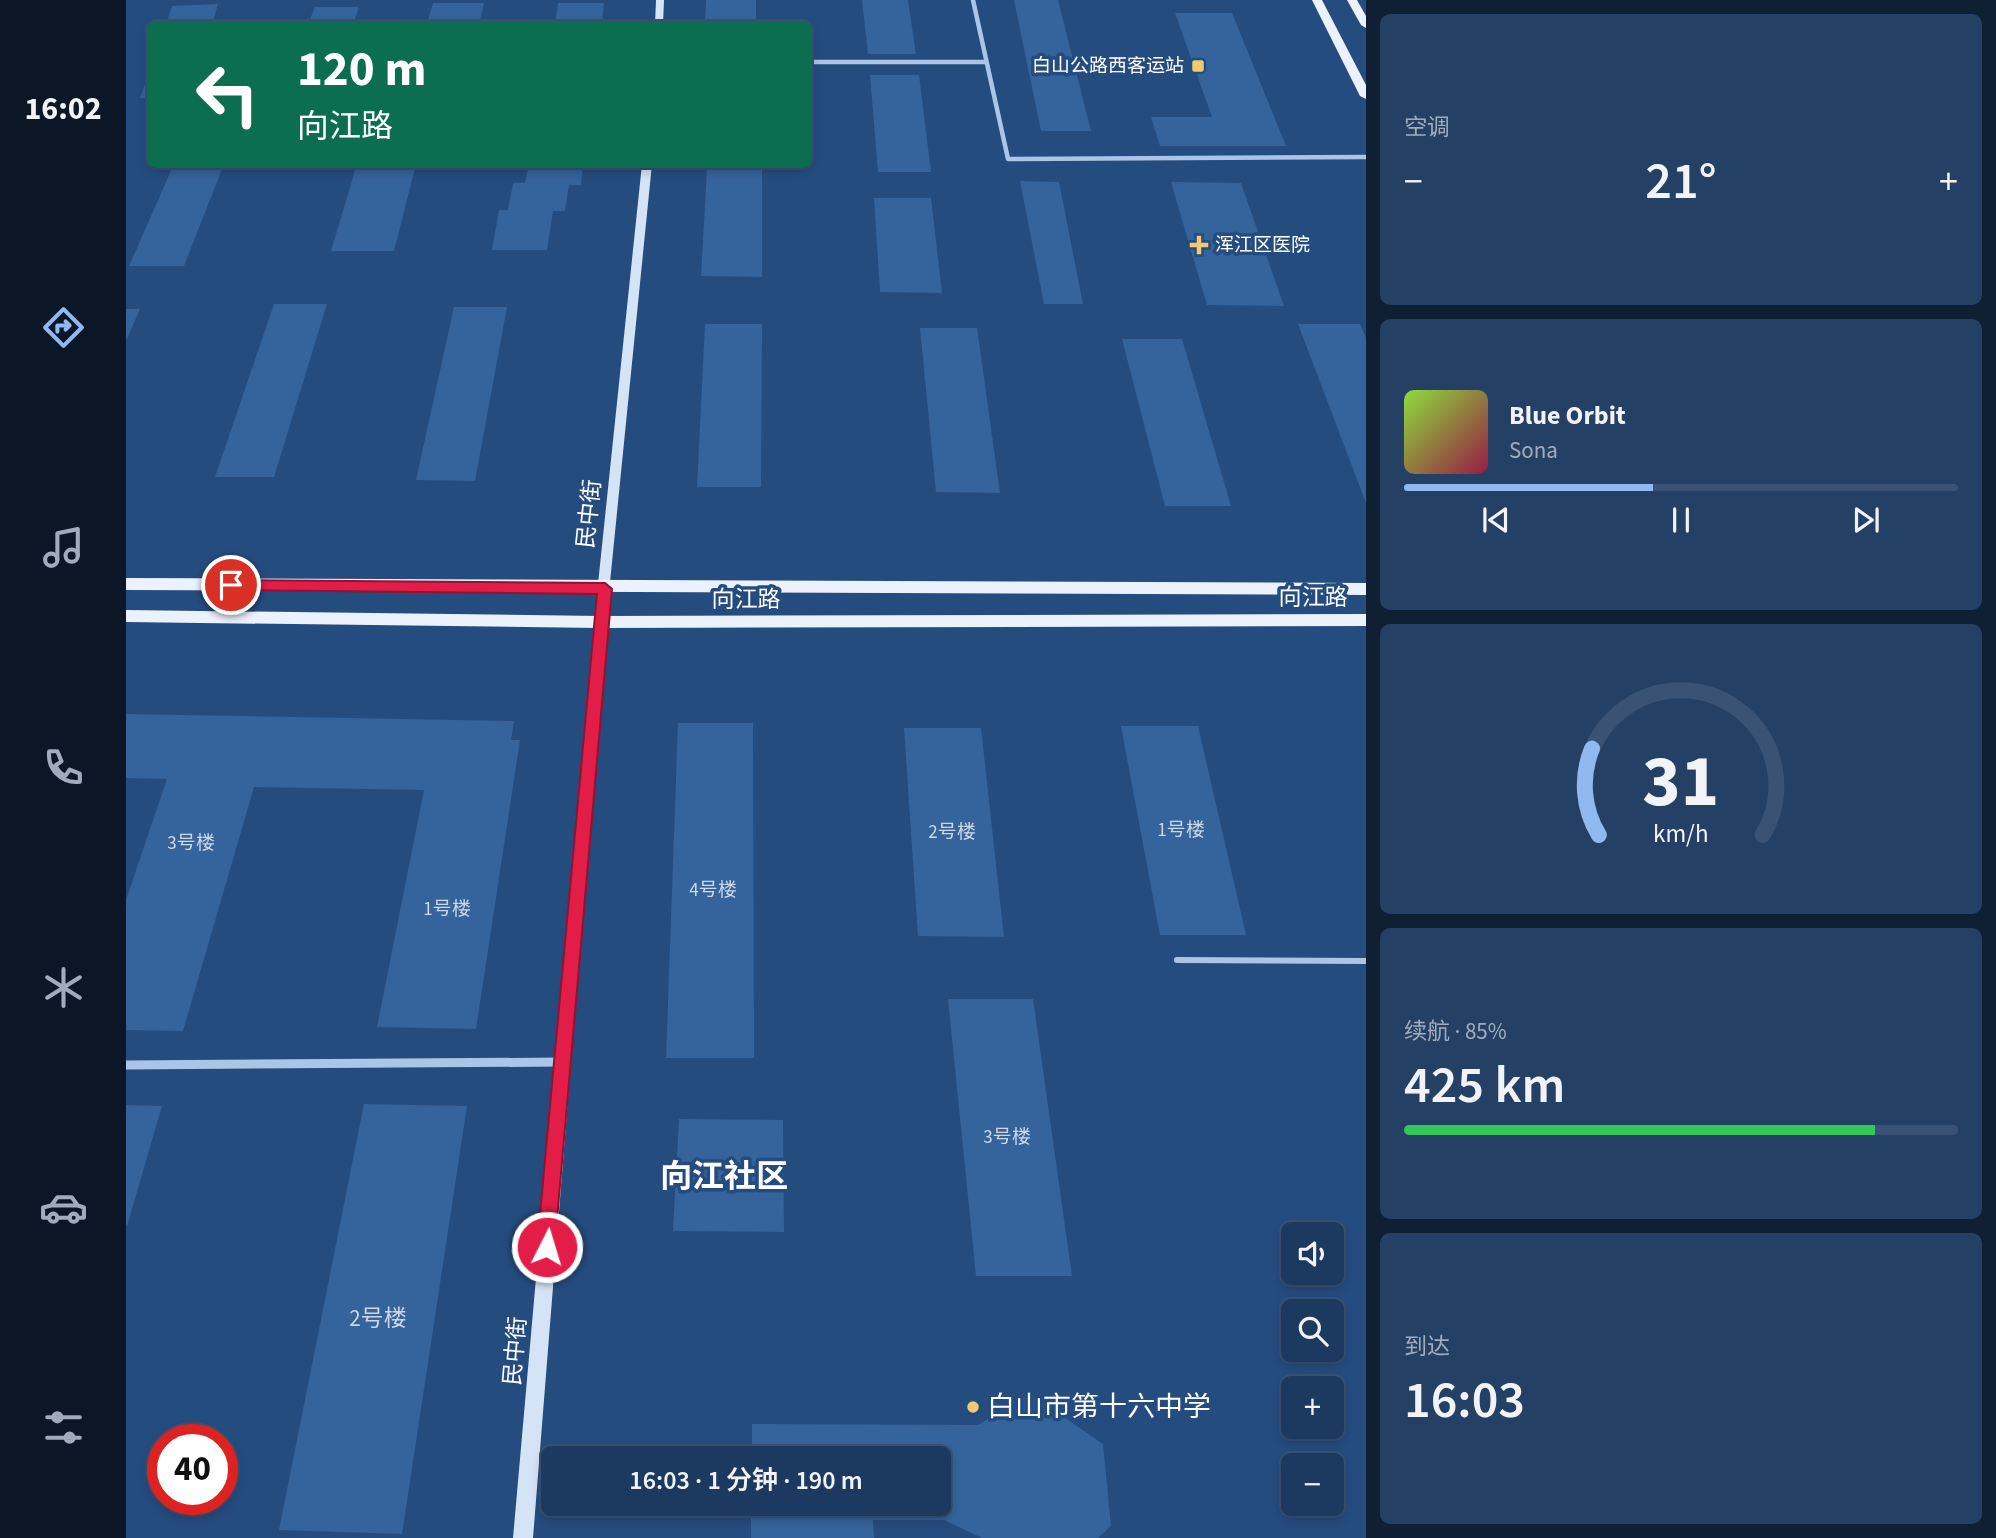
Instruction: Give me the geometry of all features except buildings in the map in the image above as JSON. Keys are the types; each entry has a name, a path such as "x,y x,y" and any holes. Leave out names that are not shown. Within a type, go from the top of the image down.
{"main road":[{"path":"1317,0 1366,96"},
{"path":"1352,0 1366,25"},
{"name":"向江路","path":"126,584 605,589 1366,589"},
{"name":"向江路","path":"126,615 600,622 1366,620"}],"street":[{"path":"659,21 660,0"},
{"path":"973,0 1007,159 1366,156"},
{"path":"812,62 985,62"},
{"name":"民中街","path":"523,1538 600,622 647,168"},
{"path":"126,1065 563,1062"}],"lane":[{"path":"1177,960 1366,961"}],"place":[{"name":"白山公路西客运站","path":"1198,66"},
{"name":"浑江区医院","path":"1199,245"},
{"name":"白山市第十六中学","path":"973,1407"}],"district":[{"name":"向江社区","path":"724,1177"}],"route":[{"path":"231,585 605,589 547,1247"}]}
